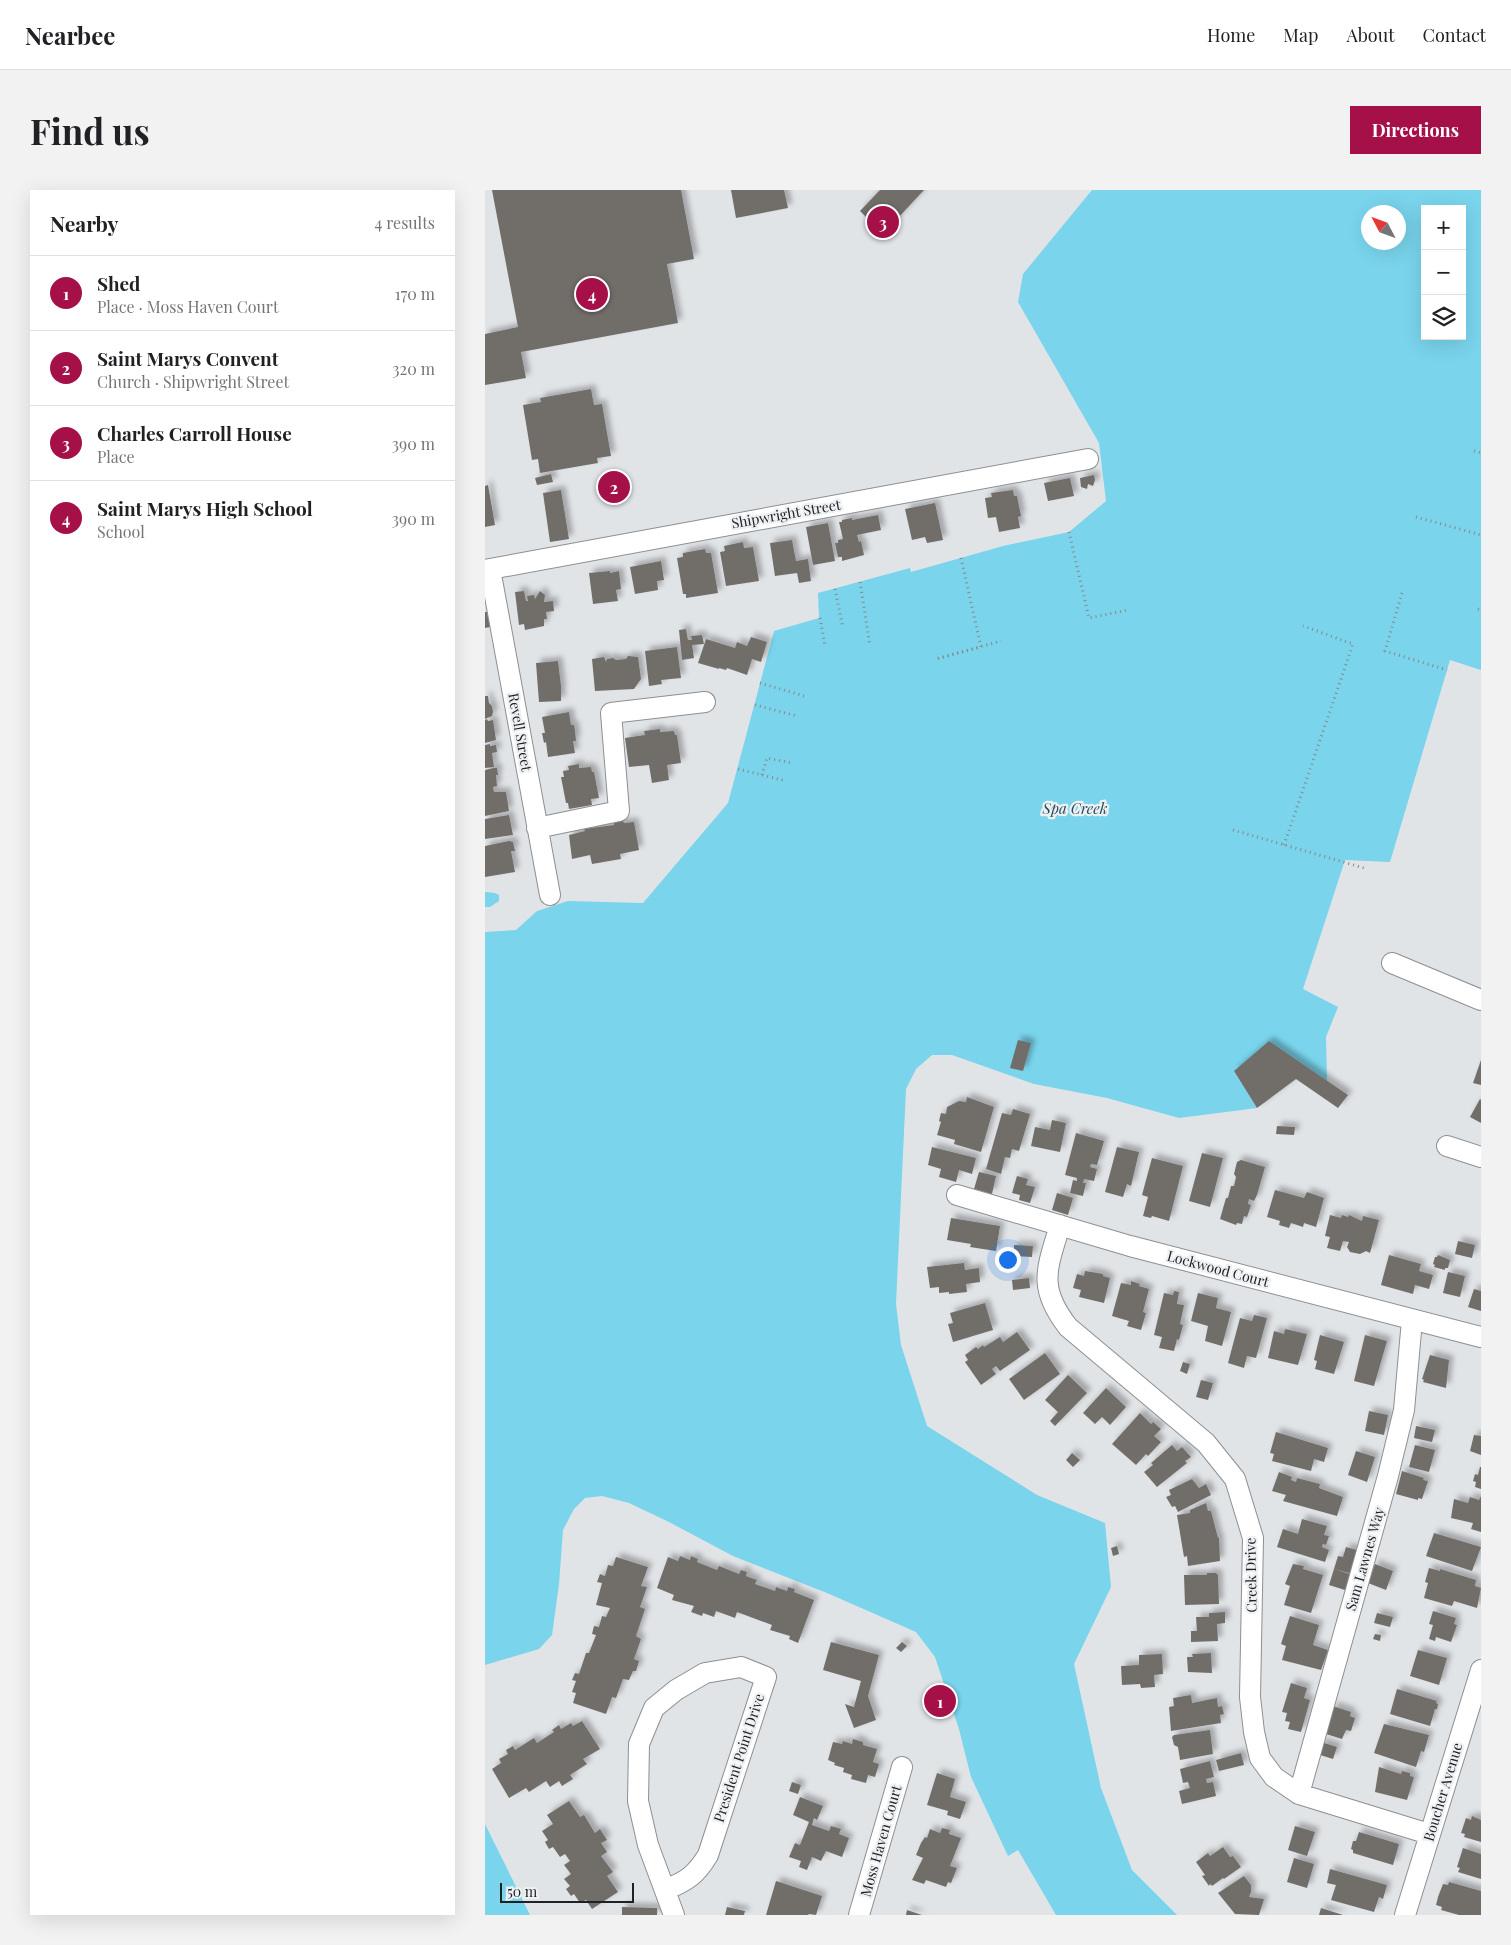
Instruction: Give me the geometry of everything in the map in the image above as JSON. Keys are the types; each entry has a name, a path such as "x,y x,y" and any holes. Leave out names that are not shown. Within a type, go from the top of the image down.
{"street":[{"name":"Shipwright Street","path":"487,569 1088,459"},
{"name":"Revell Street","path":"487,569 550,895"},
{"path":"537,828 619,811 611,713 705,702"},
{"path":"1392,963 1481,1000"},
{"path":"1447,1146 1481,1157"},
{"name":"Lockwood Court","path":"957,1195 1130,1246 1481,1337"},
{"name":"Creek Drive","path":"1060,1225 1046,1278 1049,1296 1056,1311 1068,1327 1206,1443 1235,1479 1253,1538 1250,1697 1254,1732 1260,1758 1274,1777 1299,1794 1429,1834"},
{"name":"Sam Lawnes Way","path":"1299,1794 1388,1476 1404,1410 1412,1320"},
{"name":"President Point Drive","path":"665,1890 692,1876 708,1855 765,1677 741,1667 705,1673 676,1690 654,1708 639,1744 638,1801 647,1845 674,1915"},
{"name":"Boucher Avenue","path":"1405,1915 1481,1670"},
{"name":"Moss Haven Court","path":"859,1915 902,1767"}],"path":[{"path":"1474,451 1481,452"},
{"path":"1416,517 1481,535"},
{"path":"1069,532 1089,618 1128,610"},
{"path":"961,558 981,647 936,659 1001,641"},
{"path":"860,582 869,646"},
{"path":"835,589 843,628"},
{"path":"1402,593 1385,651 1447,670"},
{"path":"820,618 825,646"},
{"path":"1283,845 1353,644 1303,626"},
{"path":"760,683 804,696"},
{"path":"755,704 797,716"},
{"path":"762,775 767,758 792,763"},
{"path":"738,768 787,781"},
{"path":"1233,830 1364,868"}],"water":[{"name":"Spa Creek","path":"1092,190 1481,190 1481,670 1450,660 1390,862 1345,860 1303,989 1338,1007 1326,1037 1327,1081 1234,1071 1257,1108 1179,1118 1107,1098 1034,1084 952,1055 932,1055 916,1069 906,1089 896,1304 901,1345 927,1426 1037,1495 1105,1523 1111,1587 1074,1664 1101,1788 1132,1870 1177,1915 1056,1915 1018,1850 1008,1856 971,1777 959,1729 935,1657 916,1632 827,1593 733,1556 629,1503 602,1496 585,1498 574,1509 563,1530 559,1584 552,1635 539,1649 485,1665 485,932 516,930 537,911 568,901 643,903 728,803 774,631 819,618 818,593 910,568 911,572 1003,546 1069,532 1106,501 1099,443 1018,302 1023,274"},
{"path":"485,892 499,895 499,901 490,907 485,907"},
{"path":"485,1824 530,1915 485,1915"}],"building":[{"path":"492,190 681,190 694,259 667,264 678,323 521,352 526,378 485,385 485,334 518,327"},
{"path":"731,190 784,190 788,208 736,218"},
{"path":"880,190 924,190 883,234 860,211"},
{"path":"591,389 594,405 602,404 611,456 597,458 598,463 540,473 538,459 532,460 523,405 541,402 540,398"},
{"path":"551,474 553,482 537,485 535,478"},
{"path":"1094,475 1093,486 1088,484 1087,489 1081,487 1080,478"},
{"path":"1070,478 1074,496 1048,501 1044,483"},
{"path":"488,485 495,525 485,527 485,486"},
{"path":"561,490 569,539 550,542 543,493"},
{"path":"1013,490 1014,496 1017,496 1021,516 1018,517 1020,528 999,532 996,517 988,518 985,498 992,497 991,493"},
{"path":"935,503 943,540 927,543 925,537 912,540 905,509"},
{"path":"878,515 881,530 857,535 859,542 861,541 864,555 842,561 842,557 838,557 835,543 843,539 839,522 852,518 852,520"},
{"path":"828,523 835,561 813,565 806,527"},
{"path":"792,540 796,561 808,559 811,581 799,583 797,573 775,576 770,543"},
{"path":"743,542 744,548 753,547 759,581 726,586 720,552 725,551 724,546"},
{"path":"705,549 706,553 711,553 718,593 686,598 686,594 683,594 677,558 683,557 683,553"},
{"path":"661,561 664,580 657,581 658,590 635,594 630,567"},
{"path":"610,571 610,573 619,571 621,589 616,590 618,601 593,604 589,573"},
{"path":"524,591 526,601 528,601 527,596 534,595 535,599 540,591 545,595 544,602 553,601 554,611 546,612 547,619 544,619 544,626 525,630 524,624 519,625 515,592"},
{"path":"485,612 487,612 490,627 485,628"},
{"path":"686,629 688,640 692,640 691,636 702,635 704,644 692,645 694,658 682,660 679,630"},
{"path":"751,637 767,642 761,662 752,659 747,675 727,668 726,670 719,669 698,663 706,639 735,648 737,642 747,646"},
{"path":"677,647 681,678 661,680 662,684 649,686 645,651"},
{"path":"628,656 638,657 641,679 634,689 595,691 592,659 604,657 606,662 607,659 626,659"},
{"path":"558,661 561,701 539,702 536,663"},
{"path":"485,696 488,696 493,712 492,716 485,719"},
{"path":"569,712 571,725 574,725 575,731 576,741 573,741 575,753 548,757 546,742 544,743 542,733 545,733 542,717"},
{"path":"487,719 488,721 493,720 496,740 485,743 485,720"},
{"path":"660,729 660,732 674,731 675,735 677,735 681,763 667,765 669,780 652,783 649,765 629,767 625,738 645,735 644,731"},
{"path":"490,744 490,746 496,745 497,752 492,753 494,767 485,768 485,745"},
{"path":"579,764 579,768 591,767 592,772 594,772 599,798 591,799 592,805 569,809 561,777 564,777 563,771 569,770 568,766"},
{"path":"497,768 498,775 496,775 497,786 493,787 494,792 506,792 509,811 485,816 485,770"},
{"path":"509,815 513,835 485,839 485,819"},
{"path":"623,821 624,823 634,822 639,850 620,854 621,859 592,864 590,855 572,859 569,835 585,831 584,829 614,825 614,822"},
{"path":"509,841 513,842 515,851 511,851 515,872 485,877 485,846"},
{"path":"1018,1040 1031,1043 1023,1071 1010,1068"},
{"path":"1269,1041 1348,1095 1338,1108 1296,1079 1257,1108 1234,1071"},
{"path":"1481,1060 1481,1085 1473,1083"},
{"path":"967,1097 994,1107 981,1152 954,1144 955,1140 937,1135 941,1122 939,1121 941,1113 946,1114 947,1107 959,1101 966,1102"},
{"path":"1481,1100 1481,1123 1470,1117"},
{"path":"1013,1109 1030,1114 1019,1151 1012,1149 1010,1158 1005,1157 1001,1174 986,1169 1002,1113 1011,1115"},
{"path":"1052,1120 1066,1123 1060,1152 1031,1146 1035,1127 1050,1130"},
{"path":"1277,1126 1295,1127 1294,1135 1276,1134"},
{"path":"1076,1133 1104,1141 1097,1165 1091,1164 1090,1167 1097,1169 1094,1181 1084,1179 1083,1183 1086,1183 1083,1196 1070,1193 1073,1180 1077,1181 1077,1178 1065,1175"},
{"path":"932,1147 976,1158 972,1174 959,1170 956,1182 939,1177 941,1169 928,1165"},
{"path":"1117,1147 1139,1152 1131,1186 1127,1184 1123,1197 1105,1192"},
{"path":"1202,1153 1223,1158 1210,1207 1189,1201"},
{"path":"1152,1158 1183,1166 1169,1221 1152,1216 1151,1218 1143,1216 1148,1197 1142,1195"},
{"path":"1241,1160 1265,1167 1254,1201 1249,1199 1248,1204 1251,1205 1247,1217 1244,1216 1242,1224 1237,1223 1236,1225 1220,1219 1231,1186 1234,1186 1237,1162"},
{"path":"979,1172 996,1176 992,1194 974,1189"},
{"path":"1017,1176 1028,1179 1026,1185 1035,1187 1030,1203 1019,1200 1020,1195 1012,1193"},
{"path":"1275,1190 1304,1198 1307,1192 1324,1198 1316,1227 1304,1223 1303,1227 1291,1223 1289,1228 1279,1225 1280,1221 1267,1217"},
{"path":"1057,1193 1073,1198 1068,1215 1052,1210"},
{"path":"1330,1215 1341,1218 1342,1215 1348,1217 1349,1215 1362,1221 1363,1216 1379,1220 1370,1253 1366,1251 1360,1254 1350,1252 1347,1247 1349,1242 1343,1241 1340,1251 1327,1248 1330,1237 1325,1236"},
{"path":"951,1218 1000,1226 996,1251 970,1247 971,1244 947,1240"},
{"path":"1458,1241 1475,1245 1472,1258 1455,1254"},
{"path":"1014,1245 1033,1246 1032,1257 1014,1256"},
{"path":"1389,1255 1421,1264 1419,1271 1433,1275 1429,1289 1415,1285 1413,1294 1381,1285"},
{"path":"1438,1255 1450,1260 1448,1268 1445,1268 1445,1270 1434,1267 1435,1257"},
{"path":"964,1263 965,1270 979,1268 980,1282 966,1284 967,1292 939,1293 939,1287 930,1288 927,1267"},
{"path":"1085,1271 1103,1274 1103,1276 1110,1278 1104,1303 1079,1297 1081,1290 1073,1288 1077,1274 1084,1276"},
{"path":"1448,1272 1465,1276 1460,1297 1443,1293"},
{"path":"1029,1278 1030,1288 1013,1290 1012,1280"},
{"path":"1131,1281 1149,1289 1143,1312 1146,1313 1141,1330 1127,1326 1129,1321 1112,1316 1121,1283 1131,1285"},
{"path":"1474,1289 1481,1291 1481,1311 1468,1307"},
{"path":"1174,1291 1179,1292 1177,1304 1184,1305 1180,1324 1183,1325 1174,1351 1159,1348 1162,1337 1154,1335 1164,1293 1173,1295"},
{"path":"1198,1293 1218,1298 1216,1308 1231,1312 1222,1346 1205,1341 1208,1326 1191,1321"},
{"path":"985,1303 993,1330 953,1342 948,1324 953,1323 950,1313"},
{"path":"1254,1315 1267,1318 1256,1358 1247,1356 1244,1368 1228,1363 1240,1318 1252,1321"},
{"path":"1285,1329 1307,1334 1298,1365 1268,1358 1274,1331 1284,1334"},
{"path":"1017,1332 1030,1350 1000,1371 996,1366 992,1369 996,1374 981,1385 965,1362 968,1360 965,1355 976,1347 978,1349 983,1345 984,1347 1000,1337 1003,1342"},
{"path":"1320,1335 1344,1342 1334,1374 1315,1369 1317,1361 1314,1360"},
{"path":"1365,1335 1387,1341 1374,1386 1354,1381"},
{"path":"1045,1353 1060,1374 1024,1400 1009,1379"},
{"path":"1430,1355 1449,1360 1446,1388 1423,1382 1424,1380 1422,1379"},
{"path":"1183,1362 1190,1364 1187,1374 1180,1371"},
{"path":"1068,1375 1087,1393 1055,1426 1050,1421 1058,1412 1045,1400"},
{"path":"1201,1380 1213,1383 1208,1400 1196,1397"},
{"path":"1106,1388 1126,1407 1110,1425 1102,1417 1095,1424 1083,1413"},
{"path":"1369,1411 1388,1415 1384,1435 1365,1431"},
{"path":"1140,1413 1151,1424 1153,1422 1161,1429 1154,1436 1161,1442 1148,1456 1146,1454 1136,1465 1112,1444"},
{"path":"1416,1426 1435,1430 1432,1442 1414,1438"},
{"path":"1276,1432 1328,1448 1324,1462 1314,1459 1311,1471 1272,1461 1274,1454 1270,1453"},
{"path":"1474,1435 1481,1436 1481,1455 1470,1451"},
{"path":"1172,1445 1177,1451 1182,1447 1191,1457 1185,1461 1187,1463 1157,1487 1144,1472 1153,1465 1151,1463"},
{"path":"1415,1445 1435,1450 1429,1472 1409,1467"},
{"path":"1356,1451 1375,1457 1367,1482 1348,1475"},
{"path":"1072,1453 1080,1460 1073,1467 1066,1460"},
{"path":"1480,1467 1481,1489 1475,1487 1476,1482 1473,1481 1475,1474 1478,1475"},
{"path":"1402,1471 1428,1481 1422,1499 1418,1498 1418,1500 1396,1494"},
{"path":"1279,1472 1292,1477 1291,1480 1296,1482 1297,1478 1320,1484 1319,1488 1343,1497 1337,1516 1283,1501 1286,1495 1272,1491"},
{"path":"1192,1479 1199,1488 1206,1484 1211,1495 1178,1512 1175,1506 1172,1507 1166,1497 1171,1495 1169,1490"},
{"path":"1481,1496 1481,1532 1471,1529 1473,1523 1451,1518 1454,1499 1468,1503 1470,1497 1479,1500"},
{"path":"1206,1503 1208,1511 1211,1511 1219,1537 1220,1561 1188,1566 1187,1556 1184,1557 1177,1515 1190,1513 1190,1510"},
{"path":"1302,1519 1327,1526 1324,1535 1329,1536 1326,1545 1323,1544 1322,1547 1329,1550 1325,1562 1277,1547 1283,1529 1298,1534"},
{"path":"1434,1533 1481,1547 1472,1571 1426,1556"},
{"path":"1117,1546 1119,1554 1113,1556 1111,1548"},
{"path":"1346,1547 1360,1551 1353,1574 1334,1569 1338,1556 1343,1557"},
{"path":"680,1556 690,1560 691,1556 698,1559 697,1562 717,1570 719,1566 739,1574 741,1570 747,1572 746,1576 757,1580 755,1584 775,1591 776,1587 787,1591 788,1587 795,1589 794,1592 814,1600 798,1643 789,1639 790,1636 770,1630 772,1625 737,1612 735,1618 716,1611 714,1617 703,1613 702,1616 691,1612 694,1606 672,1600 674,1595 657,1588 668,1557 678,1561"},
{"path":"616,1557 648,1567 641,1586 647,1587 640,1607 645,1609 636,1636 641,1639 634,1659 639,1661 636,1671 633,1671 629,1680 623,1679 616,1698 612,1697 606,1714 573,1703 576,1693 572,1692 576,1681 572,1680 575,1673 579,1674 586,1653 589,1653 596,1635 592,1634 594,1626 599,1627 602,1616 606,1617 610,1608 596,1605 602,1583 597,1582 600,1574 605,1576 608,1565 613,1566"},
{"path":"1293,1564 1304,1566 1303,1569 1323,1575 1311,1613 1284,1605 1290,1586 1285,1584"},
{"path":"1375,1564 1393,1571 1386,1590 1368,1583"},
{"path":"1429,1568 1440,1571 1440,1569 1476,1580 1475,1586 1481,1588 1477,1608 1454,1601 1452,1606 1424,1598 1428,1583 1425,1582"},
{"path":"1334,1569 1353,1575 1348,1591 1329,1585"},
{"path":"1207,1573 1216,1573 1218,1575 1219,1604 1185,1605 1184,1575 1207,1575"},
{"path":"1433,1611 1456,1618 1454,1624 1457,1625 1451,1642 1436,1637 1435,1641 1429,1639 1433,1625 1429,1624"},
{"path":"1225,1612 1225,1623 1217,1624 1218,1641 1191,1642 1191,1631 1197,1631 1196,1617 1209,1617 1209,1613"},
{"path":"1377,1613 1393,1617 1390,1627 1374,1623"},
{"path":"1290,1616 1319,1625 1313,1645 1328,1650 1321,1670 1282,1660 1286,1646 1281,1644"},
{"path":"1375,1634 1381,1635 1380,1641 1373,1639"},
{"path":"831,1642 879,1655 868,1696 876,1720 854,1728 845,1704 854,1707 861,1681 823,1670"},
{"path":"902,1642 907,1646 901,1652 896,1648"},
{"path":"1418,1650 1447,1658 1439,1685 1410,1676"},
{"path":"1211,1653 1212,1673 1188,1672 1187,1657 1193,1657 1192,1654"},
{"path":"1162,1654 1163,1674 1154,1675 1155,1687 1141,1688 1140,1684 1122,1685 1121,1666 1139,1665 1139,1655"},
{"path":"1291,1683 1307,1688 1304,1698 1310,1700 1301,1732 1288,1729 1290,1722 1285,1721 1287,1713 1282,1712"},
{"path":"1397,1689 1437,1701 1437,1709 1435,1709 1430,1726 1390,1714"},
{"path":"943,1695 945,1705 937,1706 935,1697"},
{"path":"1191,1695 1192,1703 1217,1698 1218,1707 1222,1706 1224,1714 1220,1715 1221,1723 1171,1731 1169,1707 1174,1706 1173,1698"},
{"path":"1333,1706 1351,1712 1350,1716 1355,1718 1351,1731 1346,1730 1342,1739 1326,1734"},
{"path":"582,1721 600,1749 583,1759 587,1764 570,1775 573,1779 562,1786 559,1781 550,1787 546,1781 529,1792 526,1788 509,1798 492,1769 501,1763 499,1759 508,1754 506,1750 513,1746 515,1750 534,1738 537,1743 554,1732 552,1730 559,1725 561,1729 571,1723 573,1726"},
{"path":"1384,1724 1429,1735 1424,1752 1421,1751 1416,1767 1374,1753"},
{"path":"1210,1730 1213,1754 1180,1760 1178,1747 1174,1745 1172,1737 1174,1735"},
{"path":"853,1739 863,1742 863,1745 877,1749 873,1762 879,1764 875,1777 868,1775 866,1783 851,1779 852,1775 843,1772 844,1768 834,1765 835,1763 828,1760 833,1742 842,1744 843,1741 852,1744"},
{"path":"1321,1742 1337,1747 1333,1759 1317,1754"},
{"path":"1241,1753 1244,1765 1219,1771 1216,1760"},
{"path":"1210,1761 1214,1777 1206,1779 1207,1783 1213,1782 1216,1796 1182,1804 1179,1791 1190,1788 1188,1782 1183,1783 1180,1769"},
{"path":"1379,1767 1401,1774 1402,1771 1410,1773 1410,1776 1414,1777 1407,1800 1375,1792"},
{"path":"937,1773 955,1779 950,1797 966,1802 960,1819 947,1815 948,1811 927,1805"},
{"path":"792,1782 801,1785 798,1794 789,1791"},
{"path":"800,1797 823,1806 817,1820 814,1818 812,1825 829,1831 831,1826 841,1829 839,1834 849,1838 842,1857 826,1851 821,1861 812,1857 807,1870 799,1867 801,1861 789,1857 795,1843 800,1845 809,1822 793,1815"},
{"path":"569,1801 580,1817 584,1815 595,1833 600,1829 607,1840 601,1843 607,1852 601,1856 613,1872 607,1876 618,1892 592,1909 586,1900 580,1903 574,1894 571,1896 566,1889 570,1886 564,1879 571,1874 564,1865 570,1861 565,1854 560,1857 553,1847 549,1849 545,1842 548,1840 542,1831 553,1824 547,1815"},
{"path":"1472,1816 1481,1820 1481,1842 1464,1837 1465,1834 1461,1833 1466,1818 1471,1820"},
{"path":"1295,1826 1315,1832 1307,1856 1288,1850"},
{"path":"942,1828 950,1830 949,1834 961,1838 950,1866 957,1868 951,1883 948,1882 946,1887 926,1880 924,1884 912,1880 923,1858 916,1855 921,1843 925,1837 927,1838 930,1829 940,1833"},
{"path":"1359,1832 1399,1844 1393,1865 1353,1853 1351,1849 1353,1841 1356,1841"},
{"path":"1223,1847 1241,1867 1224,1879 1209,1886 1202,1876 1205,1875 1196,1862 1208,1853 1210,1856"},
{"path":"1463,1848 1481,1854 1481,1879 1458,1872 1460,1868 1457,1867"},
{"path":"1294,1858 1314,1864 1307,1888 1287,1882"},
{"path":"1330,1869 1387,1885 1383,1899 1379,1897 1374,1912 1331,1900 1336,1885 1327,1883"},
{"path":"1244,1876 1251,1885 1249,1897 1264,1899 1259,1915 1235,1914 1218,1893"},
{"path":"776,1881 822,1896 816,1915 766,1915"},
{"path":"1449,1882 1481,1891 1481,1915 1459,1915 1441,1910 1442,1907 1436,1905 1443,1884 1448,1885"},
{"path":"622,1907 657,1908 657,1915 622,1915"},
{"path":"727,1907 745,1911 744,1915 725,1915"},
{"path":"1321,1908 1343,1915 1319,1915"},
{"path":"907,1910 922,1915 906,1915"}],"place":[{"name":"Charles Carroll House","path":"883,222"},
{"name":"Saint Marys High School","path":"592,294"},
{"name":"Saint Marys Convent","path":"614,487"},
{"name":"Shed","path":"940,1701"}]}
